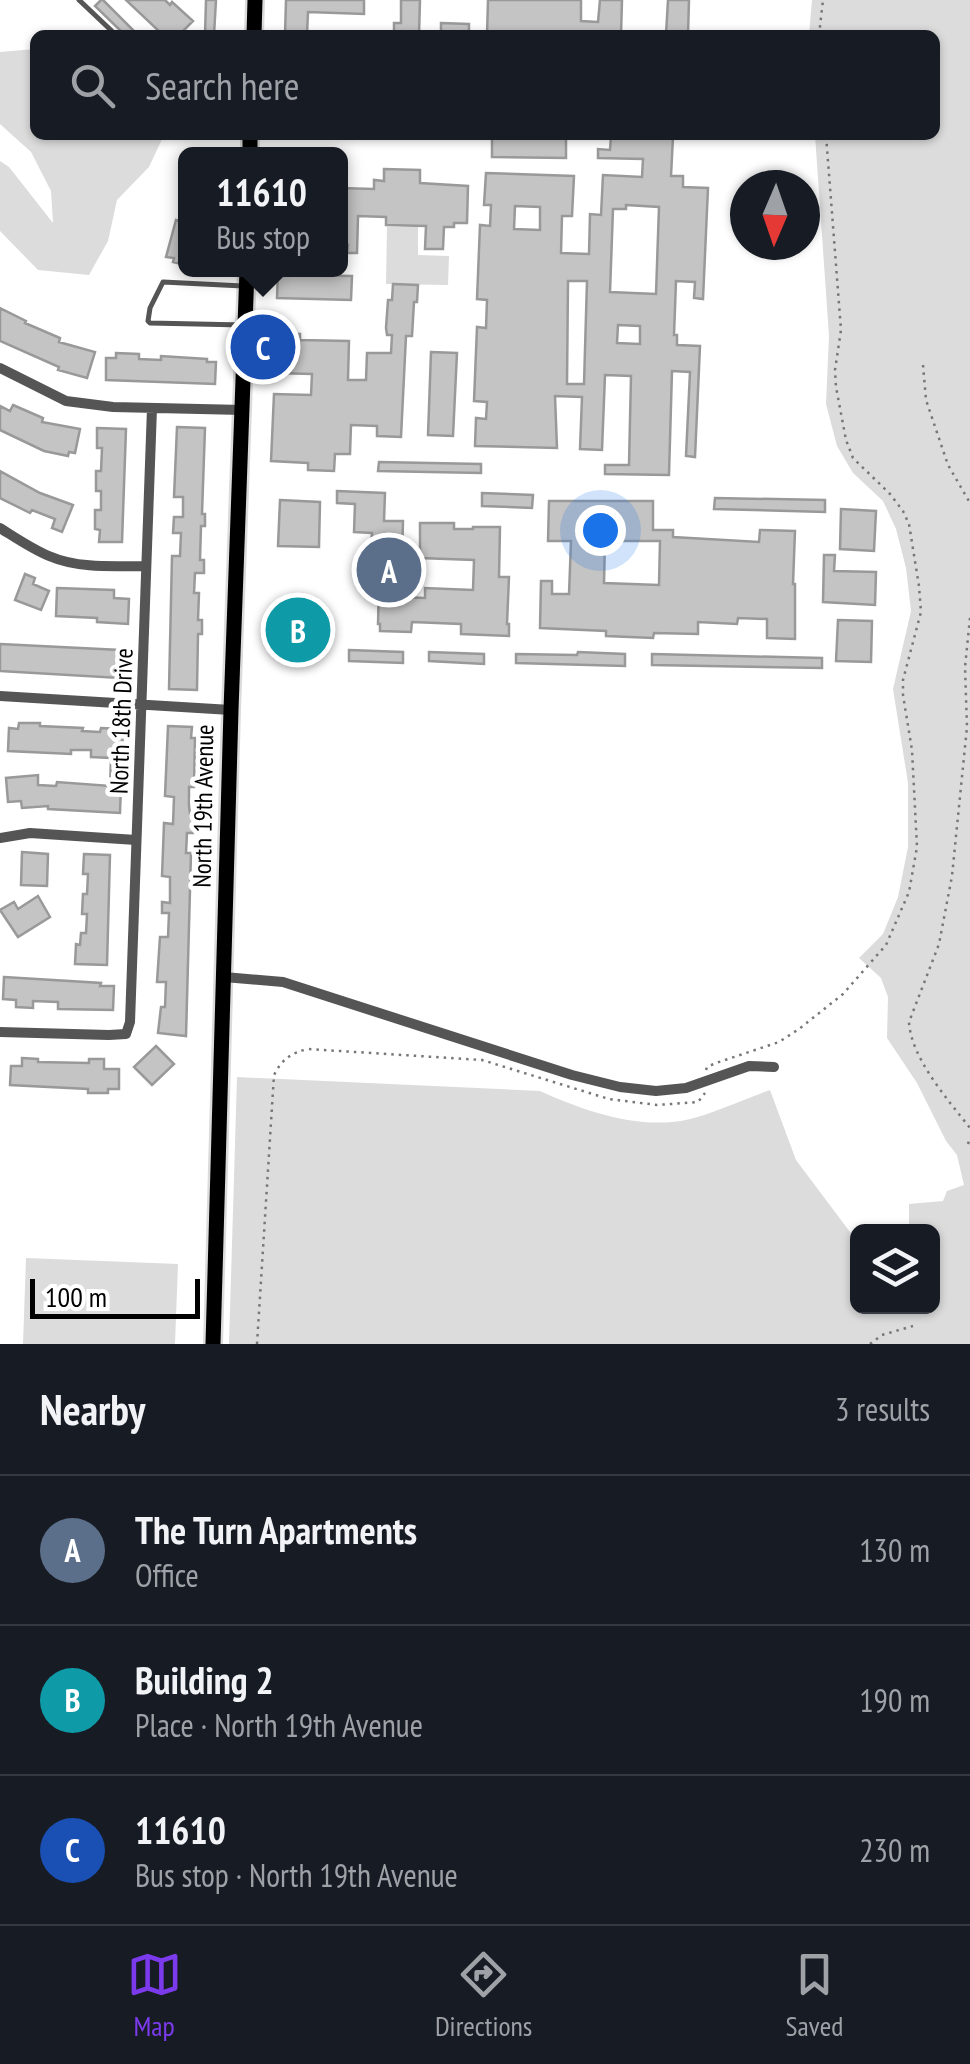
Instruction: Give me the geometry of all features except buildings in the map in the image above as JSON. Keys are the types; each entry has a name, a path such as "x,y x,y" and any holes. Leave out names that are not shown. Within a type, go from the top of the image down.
{"main road":[{"path":"254,30 255,0"},
{"name":"North 19th Avenue","path":"212,1344 246,278"}],"street":[{"path":"0,368 66,402 243,410"},
{"name":"North 18th Drive","path":"0,1032 126,1034 130,1022 152,408"},
{"path":"2,534 78,564 146,566"},
{"path":"0,696 231,710"},
{"path":"0,838 30,833 136,840"},
{"path":"224,977 283,982 620,1087 656,1091 686,1088 749,1066 774,1066"}],"lane":[{"path":"79,0 111,30"},
{"path":"245,325 148,321 163,282 246,278"}],"path":[{"path":"820,30 823,0"},
{"path":"257,1344 274,1075 292,1053 308,1049 482,1060 632,1103 698,1102 704,1096 707,1067 779,1042 799,1029 843,994 886,945 909,892 916,847 912,750 903,680 921,612 909,524 890,494 854,458 846,440 836,387 841,330 826,140"},
{"path":"923,366 926,400 948,465 970,504"},
{"path":"970,618 965,667 966,727 950,890 939,944 910,1022 910,1032 922,1061 970,1128"},
{"path":"968,1144 970,1138"},
{"path":"870,1344 890,1332 912,1326"}],"shaded area":[{"path":"812,0 970,0 970,1344 229,1344 237,1077 540,1091 594,1112 652,1122 690,1119 770,1090 796,1160 850,1232 850,1314 940,1314 940,1224 909,1224 909,1204 943,1201 947,1191 964,1185 957,1155 887,1038 888,997 881,978 859,958 883,934 898,897 908,847 908,783 893,689 911,611 896,529 883,501 853,473 837,446 826,404 829,336 815,140 940,140 940,30 809,30"},
{"path":"30,49 30,140 162,140 149,167 117,200 108,241 89,275 38,270 0,231 0,161 53,223 51,191 31,152 0,124 0,52"},
{"path":"387,227 418,227 418,255 449,256 448,285 386,284"},
{"path":"26,1258 178,1264 175,1344 23,1344"}],"place":[{"name":"11610","path":"263,347"},
{"name":"The Turn Apartments","path":"389,570"},
{"name":"Building 2","path":"298,630"}]}
